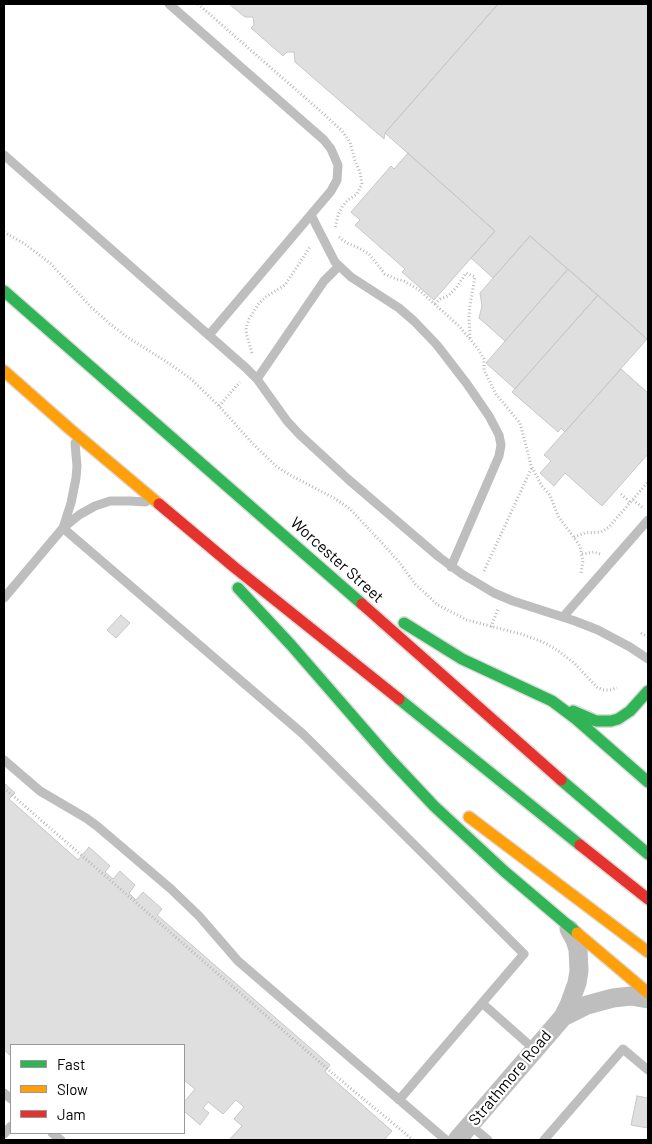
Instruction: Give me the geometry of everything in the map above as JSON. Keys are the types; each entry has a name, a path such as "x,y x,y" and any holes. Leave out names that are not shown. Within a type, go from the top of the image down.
{"highway":[{"name":"Worcester Street","path":"4,291 648,854"},
{"path":"4,371 234,567 648,898"},
{"path":"158,503 291,645 390,759 434,806 504,871 648,993"},
{"path":"284,535 372,603 431,640 462,658 587,718 604,722 624,716 648,692"},
{"path":"542,696 560,707 648,782"},
{"path":"336,697 422,777"},
{"path":"464,812 648,952"}],"street":[{"name":"Strathmore Road","path":"458,1140 563,1016 573,996 579,971 579,958 575,940 562,920"},
{"name":"Strathmore Road","path":"563,1016 587,1005 613,998 631,996 648,999"}],"lane":[{"path":"169,4 318,134 332,149 338,166 337,180 331,191 209,335"},
{"path":"4,155 246,368 257,379 287,421 300,435 393,518 451,566 472,581 494,593 603,632 648,659"},
{"path":"311,215 339,266 351,277 399,308 437,345 467,384 489,416 499,435 501,445 499,456 451,566"},
{"path":"257,379 324,281 339,266"},
{"path":"63,528 72,496 77,466 76,448 71,430"},
{"path":"4,598 63,528 86,510 102,503 118,500 158,503"},
{"path":"563,617 648,520"},
{"path":"63,528 303,734 524,954 400,1100"},
{"path":"4,760 40,791 97,826 171,889 186,902 238,961 446,1140"},
{"path":"482,1003 535,1050"},
{"path":"544,1140 623,1049 648,1070"},
{"path":"470,1125 488,1140"}],"path":[{"path":"4,232 25,244 51,264 91,307 109,323 127,337 180,371 200,388 253,444 277,466 342,504 356,515 391,553 415,584 438,605 467,620 521,634 550,646 574,663 594,684 603,690 613,690 622,687"},
{"path":"253,353 246,328 249,319 259,303 285,285 312,245"},
{"path":"435,304 440,299 448,296 466,273 475,277 470,305 470,340"},
{"path":"219,406 241,380"},
{"path":"484,571 532,467"},
{"path":"574,537 585,533 601,532 610,527 648,482"},
{"path":"621,494 643,508"},
{"path":"641,633 648,638"},
{"path":"4,788 331,1072 413,1140"}],"building":[{"path":"229,4 498,4 385,133 384,139 295,62 294,52 287,52 283,56 251,28 254,25 253,17 245,17"},
{"path":"498,4 648,4 648,340 530,236 493,278 471,258 495,231 385,133"},
{"path":"408,153 495,231 434,300 402,272 405,269 355,225 360,220 351,212 391,166 394,169"},
{"path":"530,236 568,269 505,341 479,318 482,306 480,293"},
{"path":"568,269 598,295 515,389 486,363"},
{"path":"598,295 647,339 565,432 561,428 558,432 512,392"},
{"path":"621,369 648,393 648,454 602,506 565,473 554,486 540,473 551,461 544,455"},
{"path":"121,615 130,623 116,638 107,630"},
{"path":"4,783 15,793 9,799 78,860 89,847 110,866 105,872 113,879 120,871 135,885 129,893 136,900 143,892 162,909 157,915 330,1065 325,1072 392,1131 384,1140 229,1140 242,1126 234,1119 244,1107 236,1100 223,1114 208,1102 203,1108 209,1113 200,1125 185,1112 185,1101 195,1089 185,1081 185,1044 10,1044 10,1055 4,1050"},
{"path":"637,1096 648,1098 648,1128 631,1125"}],"traffic: fast":[{"path":"4,291 362,604"},
{"path":"238,588 434,806 504,871 577,933"},
{"path":"404,623 462,659 552,701 576,719 648,782"},
{"path":"573,711 596,721 611,721 630,711 648,691"},
{"path":"399,699 580,845"},
{"path":"561,780 648,854"}],"traffic: slow":[{"path":"4,371 159,504"},
{"path":"469,817 648,952"},
{"path":"577,933 648,993"}],"traffic: jam":[{"path":"159,504 234,567 399,699"},
{"path":"362,604 561,780"},
{"path":"580,845 648,899"}]}
